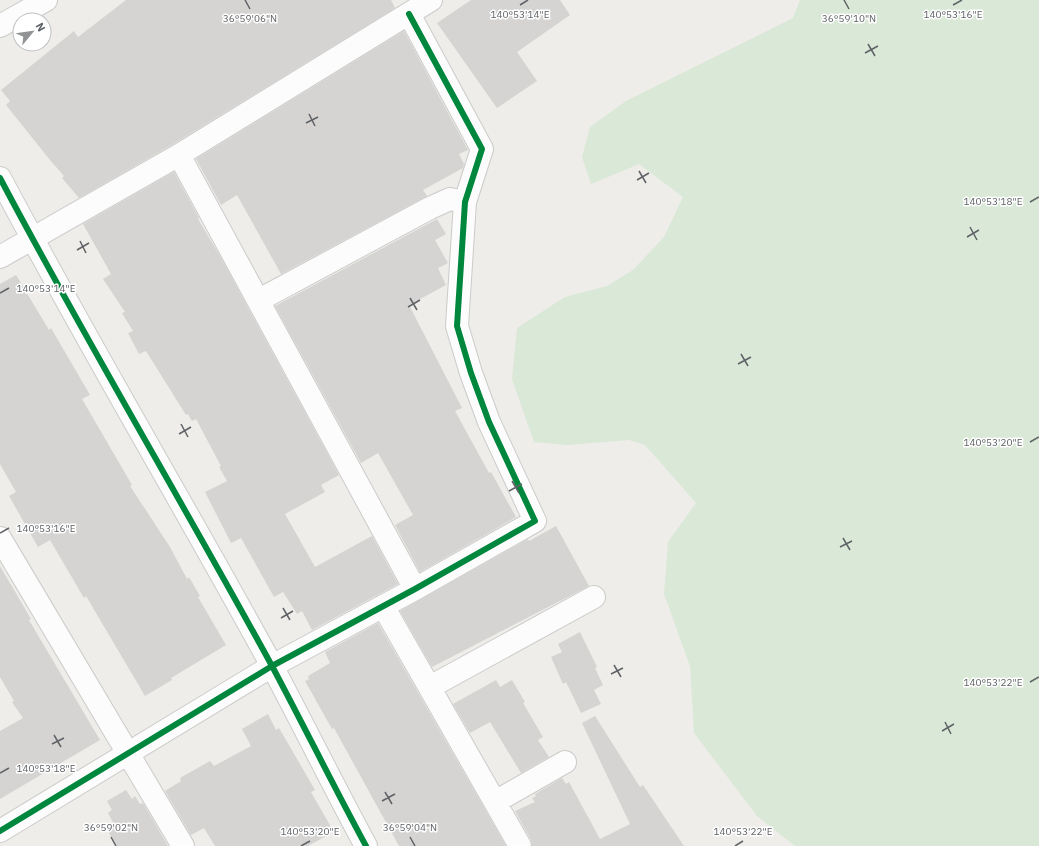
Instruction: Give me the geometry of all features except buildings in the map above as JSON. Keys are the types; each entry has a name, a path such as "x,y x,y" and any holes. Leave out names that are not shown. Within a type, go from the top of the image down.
{"street":[{"path":"0,26 46,0"},
{"path":"0,257 179,155 431,0"},
{"path":"0,831 272,666 415,589 535,521 489,422 471,373 458,326 465,202 482,149 409,14"},
{"path":"179,155 415,589"},
{"path":"0,178 32,239 272,666 366,846"},
{"path":"259,300 430,208 450,199 465,202"},
{"path":"0,538 183,846"},
{"path":"430,687 594,597"},
{"path":"384,606 520,846"},
{"path":"495,802 565,762"}],"green space":[{"path":"800,0 1039,0 1039,846 795,846 757,816 694,733 690,666 664,594 668,542 696,503 645,445 629,440 567,445 534,442 512,379 517,328 565,297 607,286 633,270 664,237 683,197 639,164 591,184 582,157 590,127 626,101 793,18"}],"cycle path":[{"path":"0,831 272,666 415,589 535,521 489,422 471,373 457,326 465,202 482,149 409,14"},
{"path":"0,178 33,240 272,666 366,846"}]}
